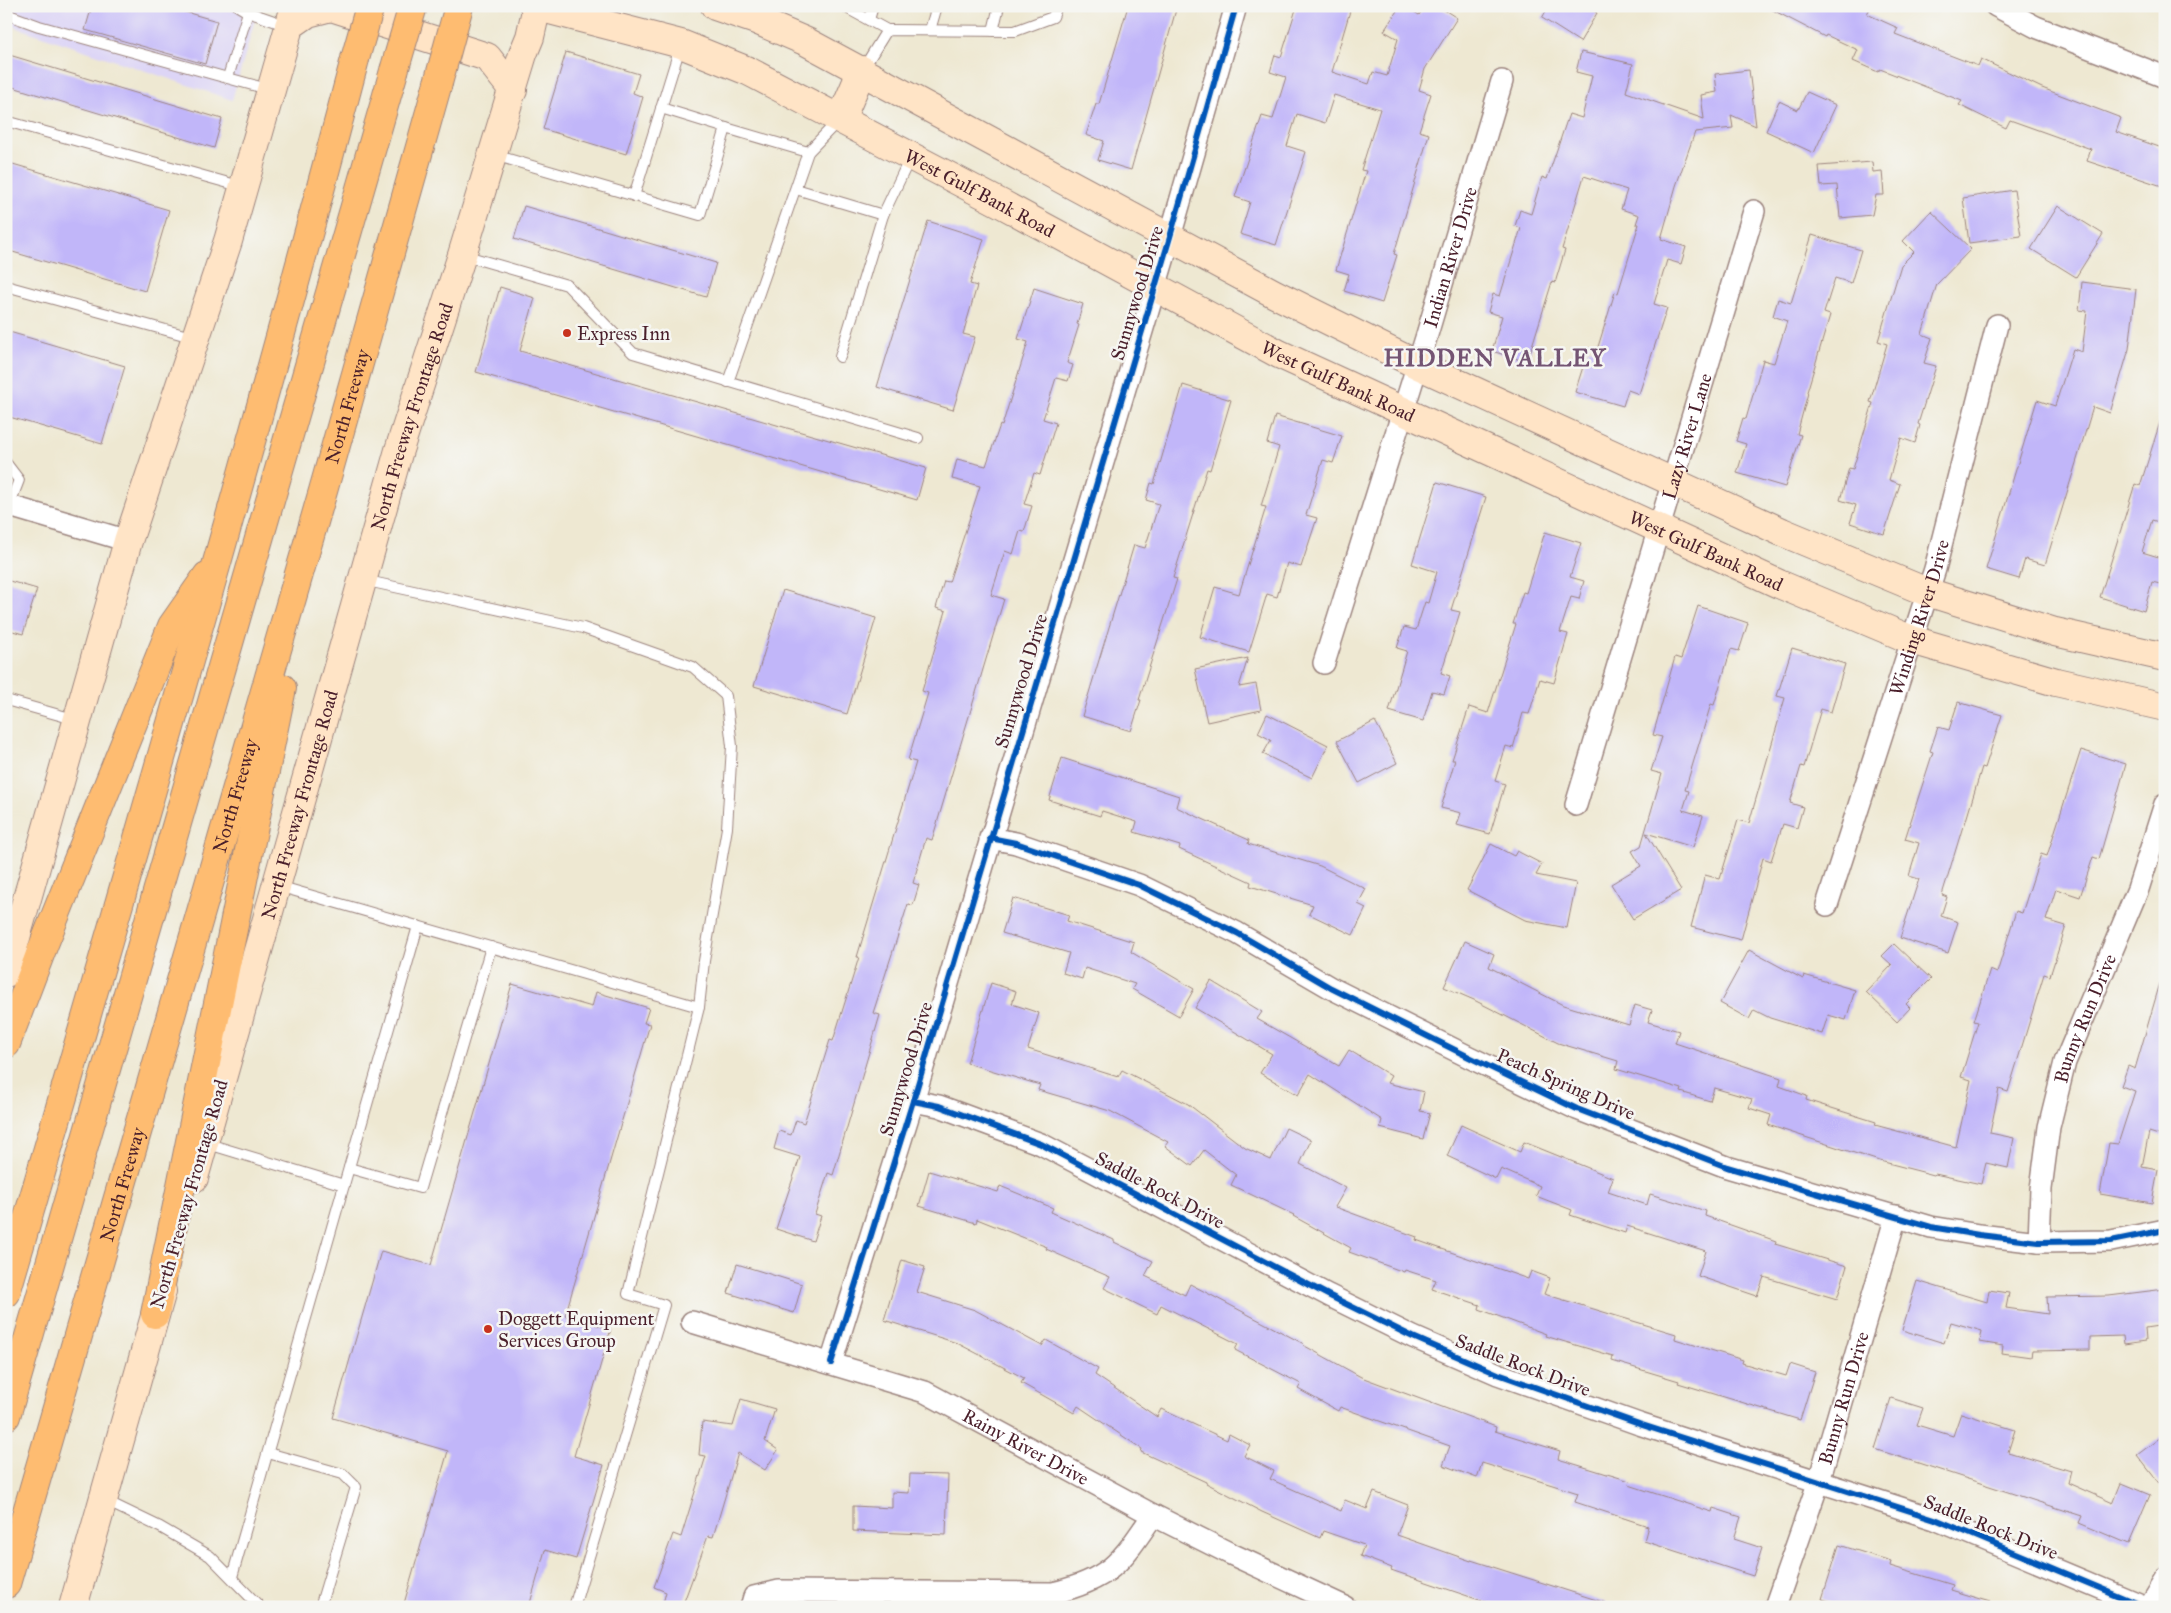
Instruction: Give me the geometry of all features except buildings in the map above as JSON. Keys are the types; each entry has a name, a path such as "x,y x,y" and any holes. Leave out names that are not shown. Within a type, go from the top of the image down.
{"highway":[{"path":"6,1293 220,558 283,332 370,6"},
{"path":"6,1416 413,6"},
{"name":"North Freeway","path":"6,1584 322,491 459,6"},
{"path":"155,1314 322,491"},
{"path":"6,1044 44,944 172,626 220,558"}],"main road":[{"path":"715,6 756,20 807,42 862,70 1275,294 1418,365 1782,532 1927,592 2055,632 2165,657"},
{"path":"6,973 19,912 78,720 128,541 228,241 292,16 331,7 487,57 513,90"},
{"name":"West Gulf Bank Road","path":"536,7 680,44 748,71 912,156 1279,354 1779,584 1912,640 2056,682 2165,707"},
{"name":"North Freeway Frontage Road","path":"73,1607 399,450 462,255 523,54 530,38 536,7"},
{"path":"841,119 862,70"}],"street":[{"name":"Sunnywood Drive","path":"831,1363 912,1100 1170,237 1236,6"},
{"path":"1996,6 2036,27 2165,77"},
{"name":"Indian River Drive","path":"1324,663 1404,411 1502,80"},
{"name":"Lazy River Lane","path":"1576,804 1754,211"},
{"name":"Winding River Drive","path":"1826,905 1935,569 1997,325"},
{"path":"8,505 128,541"},
{"name":"Bunny Run Drive","path":"2039,1242 2041,1189 2049,1127 2065,1062 2138,889 2165,804"},
{"name":"Peach Spring Drive","path":"990,838 1016,843 1139,885 1237,934 1331,988 1469,1057 1578,1108 1727,1166 1931,1227 1979,1236 2039,1242 2112,1241 2165,1230"},
{"name":"Saddle Rock Drive","path":"912,1100 939,1106 1041,1144 1336,1300 1413,1337 1498,1374 1639,1424 1935,1519 2146,1607"},
{"name":"Bunny Run Drive","path":"1775,1607 1819,1481 1896,1216"},
{"name":"Rainy River Drive","path":"692,1322 925,1392 1153,1515 1345,1607"},
{"path":"753,1602 779,1591 1053,1593 1087,1583 1112,1570 1130,1549 1153,1515"},
{"path":"2146,1607 2165,1579"}],"lane":[{"path":"238,6 248,12 292,16"},
{"path":"843,6 886,30 993,31 1015,31 1054,17 1056,6"},
{"path":"869,20 873,6"},
{"path":"930,30 937,6"},
{"path":"993,31 1000,6"},
{"path":"228,77 248,12"},
{"path":"6,14 39,26 272,90"},
{"path":"862,70 886,30"},
{"path":"634,196 680,44"},
{"path":"661,108 808,152"},
{"path":"728,382 808,152 841,119"},
{"path":"6,121 244,188"},
{"path":"493,155 700,215 726,128"},
{"path":"840,357 883,216 912,156"},
{"path":"796,189 883,216"},
{"path":"462,255 567,285 633,353 918,438"},
{"path":"6,286 196,338"},
{"path":"6,463 19,480 8,505"},
{"path":"362,580 584,628 693,667 726,696 732,746 727,828 704,961 699,1007 628,1294 664,1306 574,1607"},
{"path":"11,701 78,720"},
{"path":"276,886 699,1007"},
{"path":"232,1577 418,926"},
{"path":"349,1168 420,1188 490,947"},
{"path":"204,1142 344,1185"},
{"path":"268,1453 343,1474 356,1487 320,1607"},
{"path":"104,1499 160,1527 210,1556 260,1607"}],"shaded area":[{"path":"6,6 259,6 232,100 6,24"}],"cycle path":[{"path":"831,1363 913,1101 1170,237 1236,6"},
{"path":"990,838 1016,843 1139,885 1237,933 1331,988 1577,1109 1727,1167 1931,1227 1979,1235 2039,1242 2111,1241 2165,1230"},
{"path":"913,1101 939,1106 1041,1144 1328,1295 1413,1337 1498,1374 1639,1424 1935,1519 2145,1607"}],"place":[{"name":"Express Inn","path":"567,333"},
{"name":"Doggett Equipment Services Group","path":"488,1329"}],"district":[{"name":"HIDDEN VALLEY","path":"1495,358"}]}
